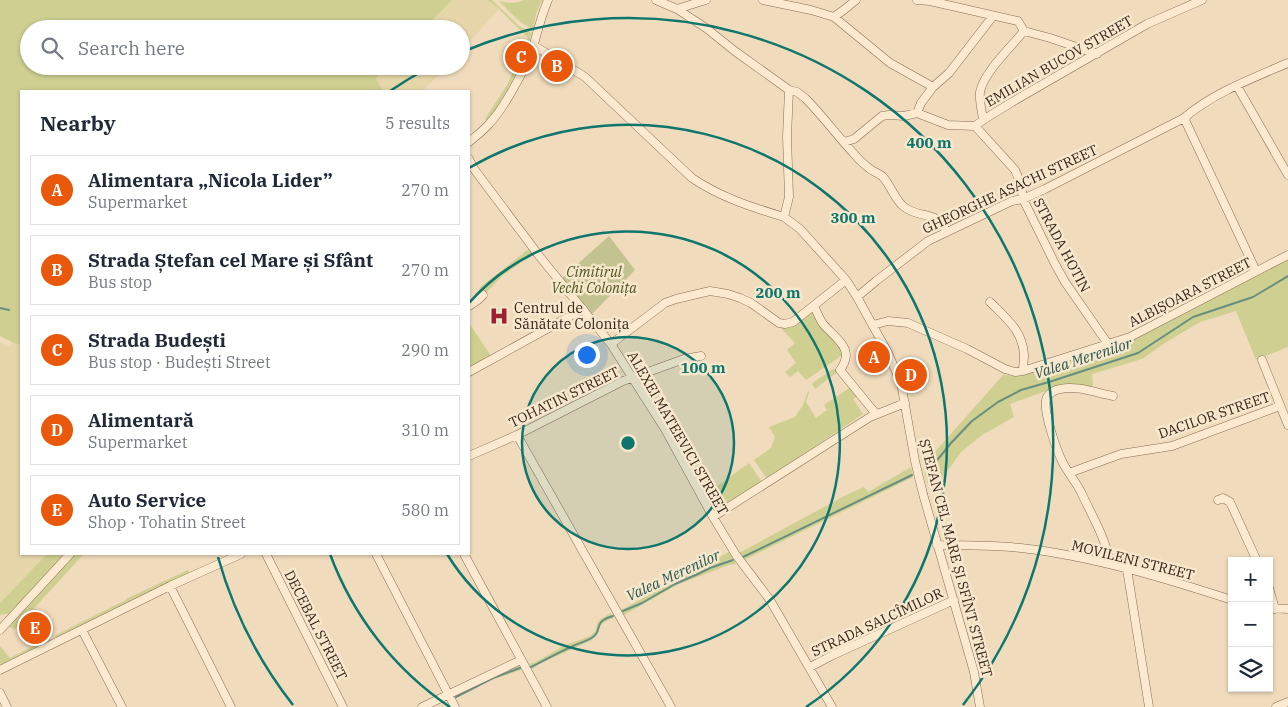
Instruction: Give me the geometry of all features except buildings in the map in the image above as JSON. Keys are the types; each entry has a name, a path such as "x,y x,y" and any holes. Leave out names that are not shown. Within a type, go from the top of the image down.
{"street":[{"path":"470,141 498,113 513,88 534,45 538,27 548,0"},
{"path":"656,0 677,9 706,28 788,90 797,92 805,98 856,157 868,168 882,176 901,205 918,214 939,219 946,232"},
{"path":"677,9 706,0"},
{"path":"763,0 812,10 834,17 890,63 933,87"},
{"path":"834,17 856,0"},
{"path":"917,0 930,1 1018,20 1024,31 1097,54"},
{"name":"EMILIAN BUCOV STREET","path":"975,126 1147,24 1202,0"},
{"path":"917,113 921,103 933,87 949,73 994,16"},
{"name":"EMILIAN BUCOV STREET","path":"983,120 980,94 983,84 1003,55 1024,31"},
{"name":"ȘTEFAN CEL MARE ȘI SFÎNT STREET","path":"534,45 586,77 692,178 706,188 729,199 784,217 800,229 846,280 873,325 901,383 923,494 974,672 980,707"},
{"name":"GHEORGHE ASACHI STREET","path":"857,297 928,241 1012,201 1045,189 1184,118 1196,107 1288,62"},
{"path":"1237,86 1288,175"},
{"path":"784,217 788,197 788,90"},
{"path":"844,142 854,138 882,116 890,115 904,116 917,113 948,125 975,126"},
{"path":"1184,118 1256,272"},
{"name":"STRADA HOTIN","path":"975,126 1015,170 1020,179 1023,198 1055,264 1065,282 1108,344"},
{"name":"ALEXEI MATEEVICI STREET","path":"470,161 540,257 611,344 634,378 683,461 713,517 736,555 770,600 832,707"},
{"name":"ALBIȘOARA STREET","path":"1019,372 1130,337 1288,255"},
{"path":"611,344 665,303 710,291 740,298 751,303 779,323 785,324 792,322 846,280"},
{"path":"470,305 483,295"},
{"path":"873,325 888,321 908,322 1005,368 1019,372 1024,355 1021,336 990,302"},
{"path":"814,306 819,318 844,346 847,357 846,363 840,370 876,414"},
{"path":"470,371 583,309"},
{"name":"TOHATIN STREET","path":"470,456 517,435 623,381 684,359 701,356"},
{"path":"1262,360 1288,424"},
{"path":"1109,563 1108,552 1100,534 1077,484 1058,452 1050,427 1046,399 1048,395 1058,389 1069,388 1113,396"},
{"path":"713,517 876,414 905,403"},
{"name":"DACILOR STREET","path":"1069,472 1120,454 1172,446 1280,406"},
{"path":"517,435 671,707"},
{"path":"1218,500 1224,498 1230,502 1255,557"},
{"name":"MOVILENI STREET","path":"937,545 969,544 1021,548 1109,563 1228,599"},
{"path":"0,630 69,555"},
{"path":"0,670 170,586 239,555"},
{"name":"DECEBAL STREET","path":"267,555 343,707"},
{"path":"377,555 454,707"},
{"path":"465,555 547,707"},
{"path":"1127,569 1148,707"},
{"path":"170,586 231,707"},
{"name":"STRADA SALCÎMILOR","path":"810,667 832,654 954,600"},
{"path":"1273,609 1288,608"},
{"path":"82,630 122,707"},
{"path":"422,707 521,660"},
{"path":"0,694 7,707"},
{"path":"1276,707 1288,702"}],"shaded area":[{"path":"452,0 487,0 499,9 470,41 470,20 433,20"},
{"path":"379,75 438,75 424,90 382,90 376,78"},
{"path":"0,342 10,347 12,342 20,345 20,555 46,555 0,603"}],"green space":[{"path":"0,0 452,0 433,20 20,20 20,75 379,75 376,78 382,90 20,90 20,345 0,336"},
{"path":"487,0 492,0 519,26 532,33 524,53 528,38 499,9"},
{"path":"524,0 542,0 536,14 533,29 510,13 499,1 511,3"},
{"path":"519,60 521,63 487,121 485,119 507,85"},
{"name":"Cimitirul Vechi Colonița","path":"609,236 635,270 591,315 562,278"},
{"path":"530,248 535,256 531,256 502,276 483,296 479,288"},
{"path":"1288,258 1288,347 1256,360 1236,311 1200,322 1142,359 1092,374 1093,386 1057,387 1010,404 1014,417 982,435 961,452 943,477 927,483 921,457 933,454 1004,374 1020,375 1125,342"},
{"path":"812,312 819,324 835,339 844,354 806,380 798,371 790,377 785,372 796,363 787,350 795,343 779,326 796,325"},
{"path":"470,324 491,356 470,367"},
{"path":"833,369 836,370 836,373 815,389 812,384"},
{"path":"851,387 858,396 853,399 863,414 767,479 754,460 771,448 775,437 769,427 795,417 803,405 808,391 806,402 816,418 827,410 824,405"},
{"path":"749,463 762,482 719,510 714,510 705,495"},
{"path":"911,467 913,477 744,560 739,553 848,494 864,487 868,492"},
{"path":"729,552 736,564 679,584 624,615 621,610"},
{"path":"46,555 63,555 10,613 0,615 0,603"},
{"path":"74,555 83,555 14,630 8,626"},
{"path":"188,570 190,573 56,638 54,636 126,599"},
{"path":"611,613 614,618 602,624 592,640 539,664 533,669 529,664 536,662 563,646 590,636 595,632 598,621"},
{"path":"49,638 51,640 0,666 0,646 10,658"},
{"path":"513,666 519,666 521,670 491,680 454,698 452,695"}],"waterway":[{"name":"Valea Merenilor","path":"927,469 934,464 972,421 998,402 1021,390 1138,353 1193,317 1253,297 1288,276"},
{"path":"0,308 9,310"},
{"name":"Valea Merenilor","path":"743,557 912,475"},
{"name":"Valea Merenilor","path":"623,611 642,603 675,584 733,560"},
{"name":"Valea Merenilor","path":"531,667 590,639 596,634 600,623 613,616"},
{"name":"Valea Merenilor","path":"456,697 493,678 520,668"}],"place":[{"name":"Strada Budești","path":"521,57"},
{"name":"Strada Ștefan cel Mare și Sfânt","path":"557,66"},
{"name":"Centrul de Sănătate Colonița","path":"499,316"},
{"name":"Alimentara „Nicola Lider”","path":"874,357"},
{"name":"Alimentară","path":"911,375"},
{"name":"Auto Service","path":"35,628"}]}
